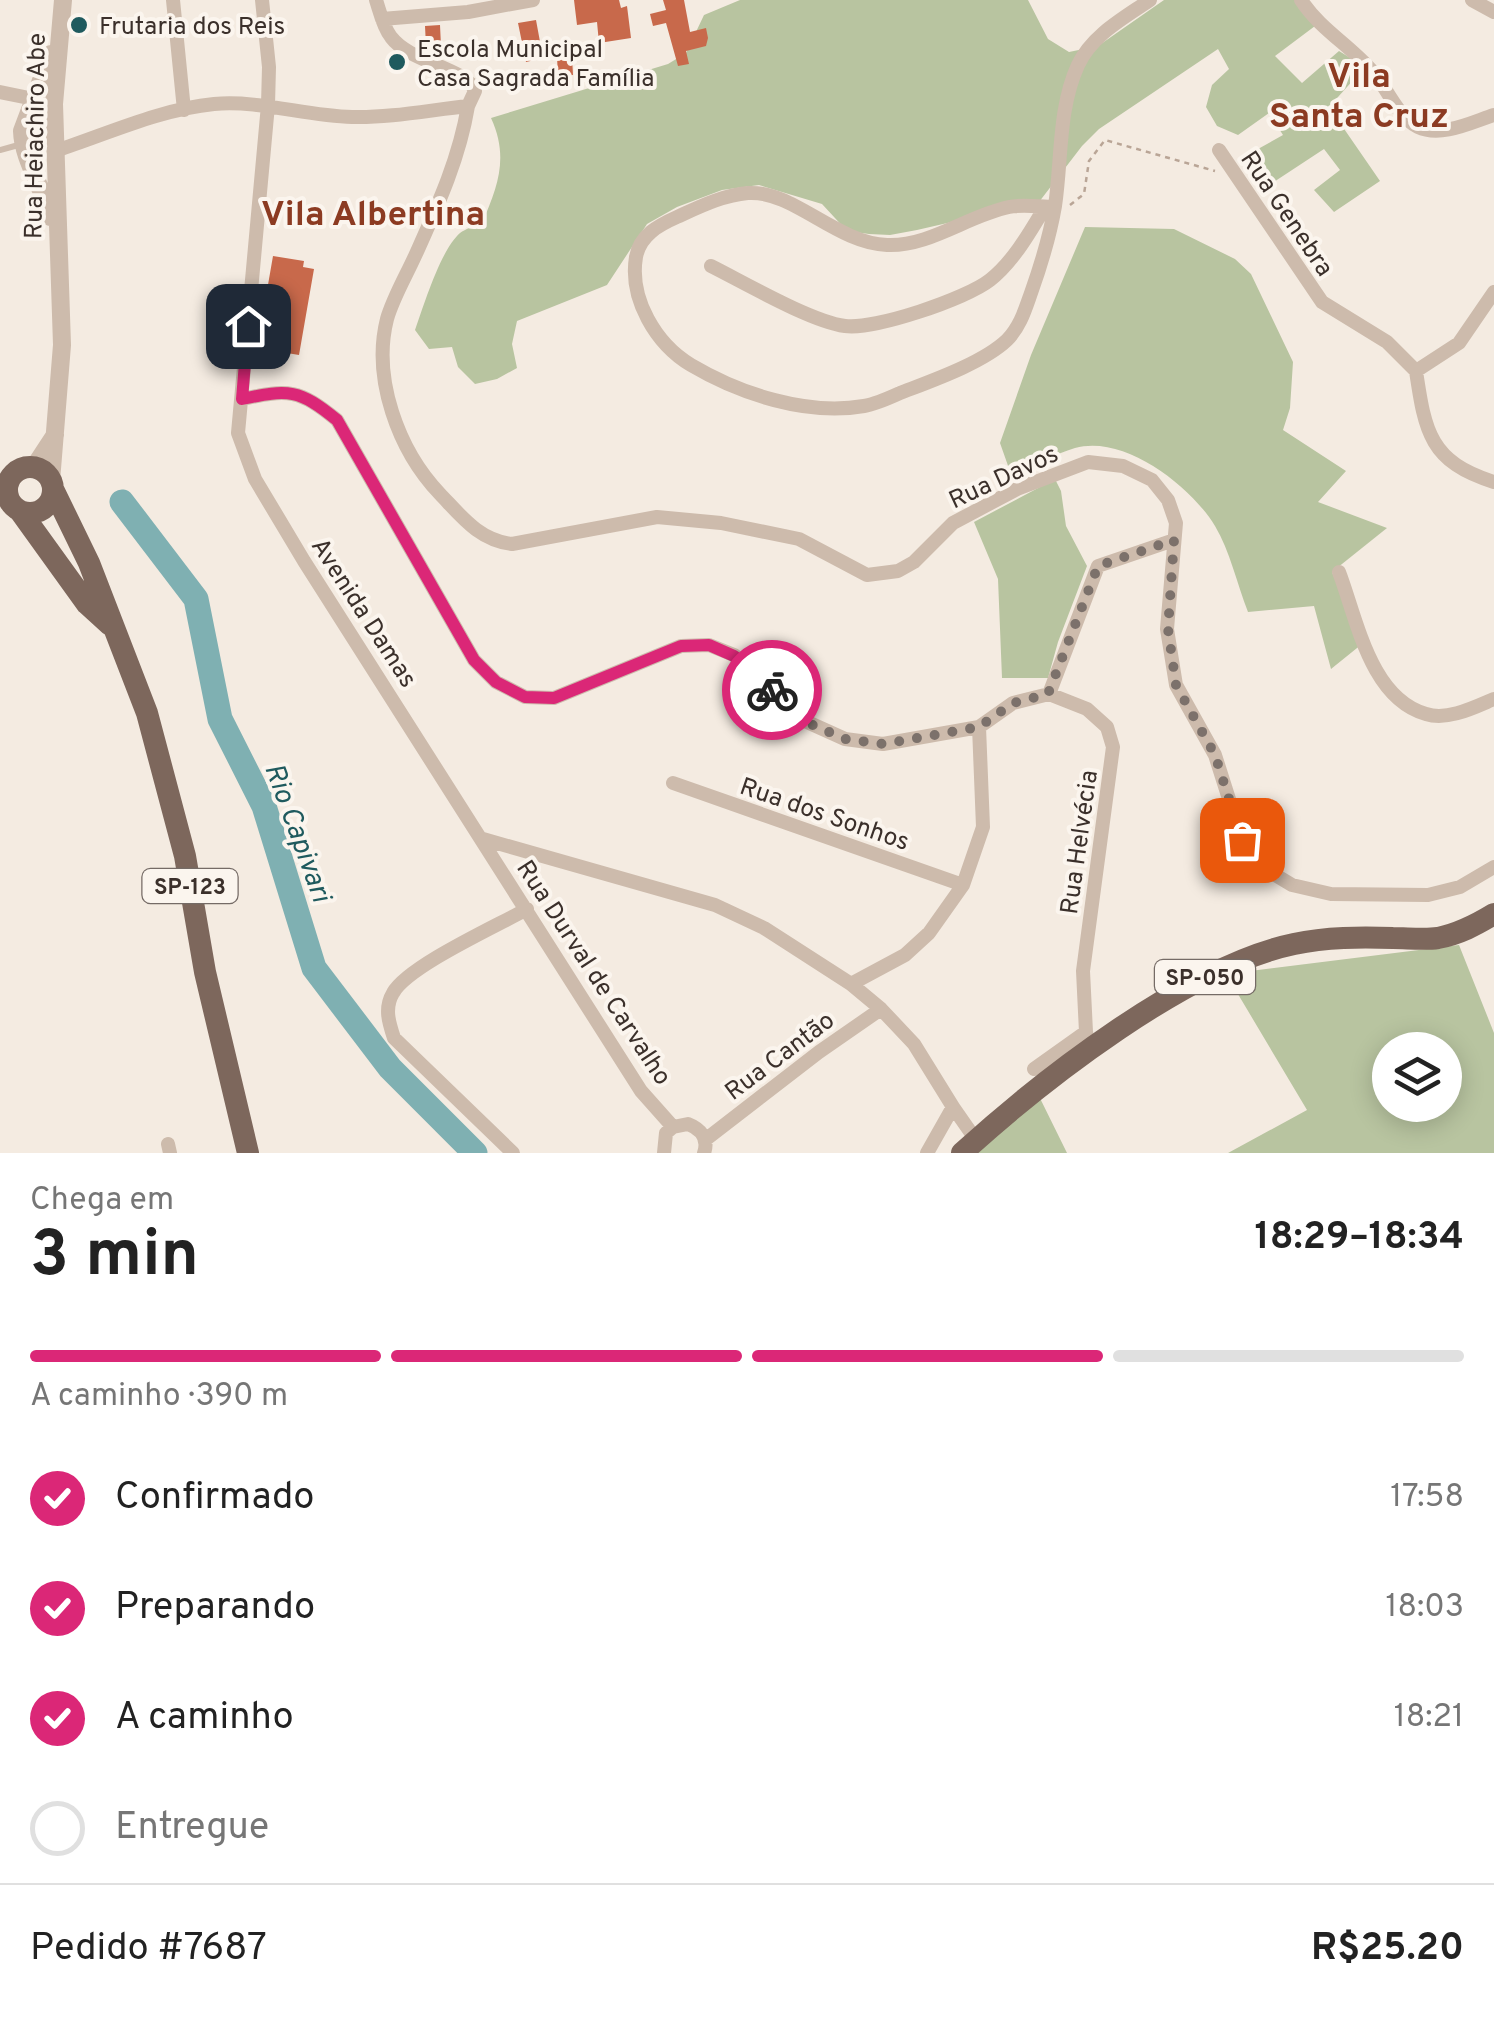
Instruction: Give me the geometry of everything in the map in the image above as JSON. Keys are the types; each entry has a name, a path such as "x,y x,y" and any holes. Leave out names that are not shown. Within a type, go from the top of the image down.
{"main road":[{"path":"0,460 41,476 52,497 35,513 9,499 10,478 41,476"},
{"name":"SP-123","path":"41,476 89,563 147,714 185,856 205,972 248,1153"},
{"name":"SP-123","path":"9,499 87,604 110,624"},
{"name":"SP-050","path":"969,1147 1088,1042 1245,958 1295,944 1351,937 1436,938 1467,930 1494,914"}],"street":[{"path":"61,20 63,0"},
{"path":"173,0 184,110"},
{"name":"Avenida Damas","path":"262,0 269,67 268,105 238,433 255,479 483,838"},
{"path":"376,0 382,19 468,12 534,0"},
{"path":"1050,211 1011,206 919,240 890,246 852,239 776,198 750,193 709,202 657,226 642,240 636,258 638,289 647,321 662,343 689,364 740,390 812,407 865,406 993,351 1021,322 1050,211 1065,108 1078,64 1099,36 1150,0"},
{"path":"1301,0 1310,14 1374,73 1400,111 1418,127 1441,131 1494,115"},
{"path":"1472,0 1494,12"},
{"name":"Rua Davos","path":"382,19 391,37 415,58 465,78 474,91 462,146 388,316 380,361 404,440 428,481 475,530 495,542 512,544 657,517 722,523 799,539 867,576 898,572 914,562 953,523 1017,489 1088,462 1123,466 1152,480 1168,500 1176,523 1168,629 1176,685 1215,755 1242,840 1266,870 1292,885 1331,894 1428,895 1460,887 1494,867"},
{"name":"Rua Heiachiro Abe","path":"58,256 46,198 24,150 27,111 61,20"},
{"name":"Rua Heiachiro Abe","path":"41,476 55,435 62,346 55,112 61,20"},
{"path":"0,92 48,103 55,112"},
{"path":"24,150 40,159 184,110 225,104 268,105 356,117 468,106"},
{"name":"Rua Genebra","path":"1218,150 1322,302 1388,342 1416,371"},
{"path":"711,266 820,318 844,326 873,326 974,291 992,279 1050,211"},
{"path":"1494,292 1460,343 1416,371 1424,422 1442,456 1475,476 1494,482"},
{"path":"242,399 279,392 310,398 337,420 474,660 496,682 525,697 554,698 681,646 709,645 734,656 806,722 845,739 884,744 979,727 1013,703 1048,694 1098,566 1174,540"},
{"path":"1339,572 1377,674 1400,702 1429,716 1465,712 1494,699"},
{"name":"Rua Helvécia","path":"1048,694 1087,708 1107,727 1114,746 1084,971 1088,1042"},
{"name":"Rua Cantão","path":"851,984 906,955 929,933 963,886 983,827 979,727"},
{"name":"Rua dos Sonhos","path":"673,783 963,886"},
{"path":"483,838 715,905 764,928 881,1008 914,1044 953,1107 969,1147"},
{"name":"Rua Durval de Carvalho","path":"483,838 642,1091 673,1127"},
{"path":"513,1153 394,1038 387,1016 393,993 415,972 527,909"},
{"name":"Rua Cantão","path":"705,1146 819,1052 881,1008"},
{"path":"1034,1068 1088,1042"},
{"path":"927,1152 953,1107"},
{"path":"664,1153 662,1142 673,1127 688,1124 696,1127 705,1146"}],"lane":[{"path":"0,150 24,150"}],"path":[{"path":"1050,211 1084,194 1088,161 1105,140 1210,167 1224,178"}],"green space":[{"path":"740,0 1028,0 1048,39 1069,52 1098,46 1164,0 1298,0 1315,26 1275,56 1302,83 1339,51 1365,67 1329,107 1380,181 1334,212 1314,190 1340,170 1324,149 1266,187 1249,154 1283,135 1269,113 1238,135 1217,126 1206,107 1212,85 1229,69 1218,49 1099,129 1039,202 890,235 847,231 822,204 759,185 722,190 677,207 647,224 607,285 517,321 512,344 517,368 497,379 475,384 458,367 452,347 429,349 415,330 433,279 453,241 482,223 497,184 499,146 491,118 668,64 686,53 704,15"},
{"path":"1085,227 1174,229 1235,259 1251,274 1293,362 1290,408 1283,430 1346,471 1318,502 1387,528 1332,572 1362,644 1331,669 1314,606 1248,612 1215,526 1190,495 1154,467 1135,456 1094,446 1067,451 1012,477 1000,443 1031,355"},
{"path":"1055,479 1061,491 1066,526 1087,566 1048,678 1002,678 998,579 974,522"},
{"path":"1459,945 1494,1033 1494,1153 1228,1153 1307,1110 1226,974"},
{"path":"1032,1082 1067,1153 960,1153"}],"building":[{"path":"574,0 619,0 621,8 627,6 631,38 599,43 597,22 577,25"},
{"path":"663,0 684,0 690,32 706,28 706,46 686,51 689,64 678,66 666,23 653,26 650,14 666,10"},
{"path":"536,20 543,58 526,62 518,23"},
{"path":"440,25 441,46 426,46 425,26"},
{"path":"572,56 573,75 558,76 557,57"},
{"path":"273,256 304,261 303,267 314,269 299,355 257,348"}],"waterway":[{"name":"Rio Capivari","path":"122,502 196,599 220,719 264,806 314,968 390,1068 475,1153"}],"way so far":[{"path":"772,690 806,722 845,739 884,744 979,727 1013,703 1048,694 1098,566 1174,540 1168,629 1176,685 1215,755 1242,840"}],"place":[{"name":"Frutaria dos Reis","path":"79,25"},
{"name":"Escola Municipal Casa Sagrada Família","path":"397,62"}],"district":[{"name":"Vila Santa Cruz","path":"1359,95"},
{"name":"Vila Albertina","path":"373,213"}],"route":[{"path":"248,326 242,399 279,392 310,398 337,420 474,660 496,682 525,697 554,698 681,646 709,645 734,656 772,690"}]}
